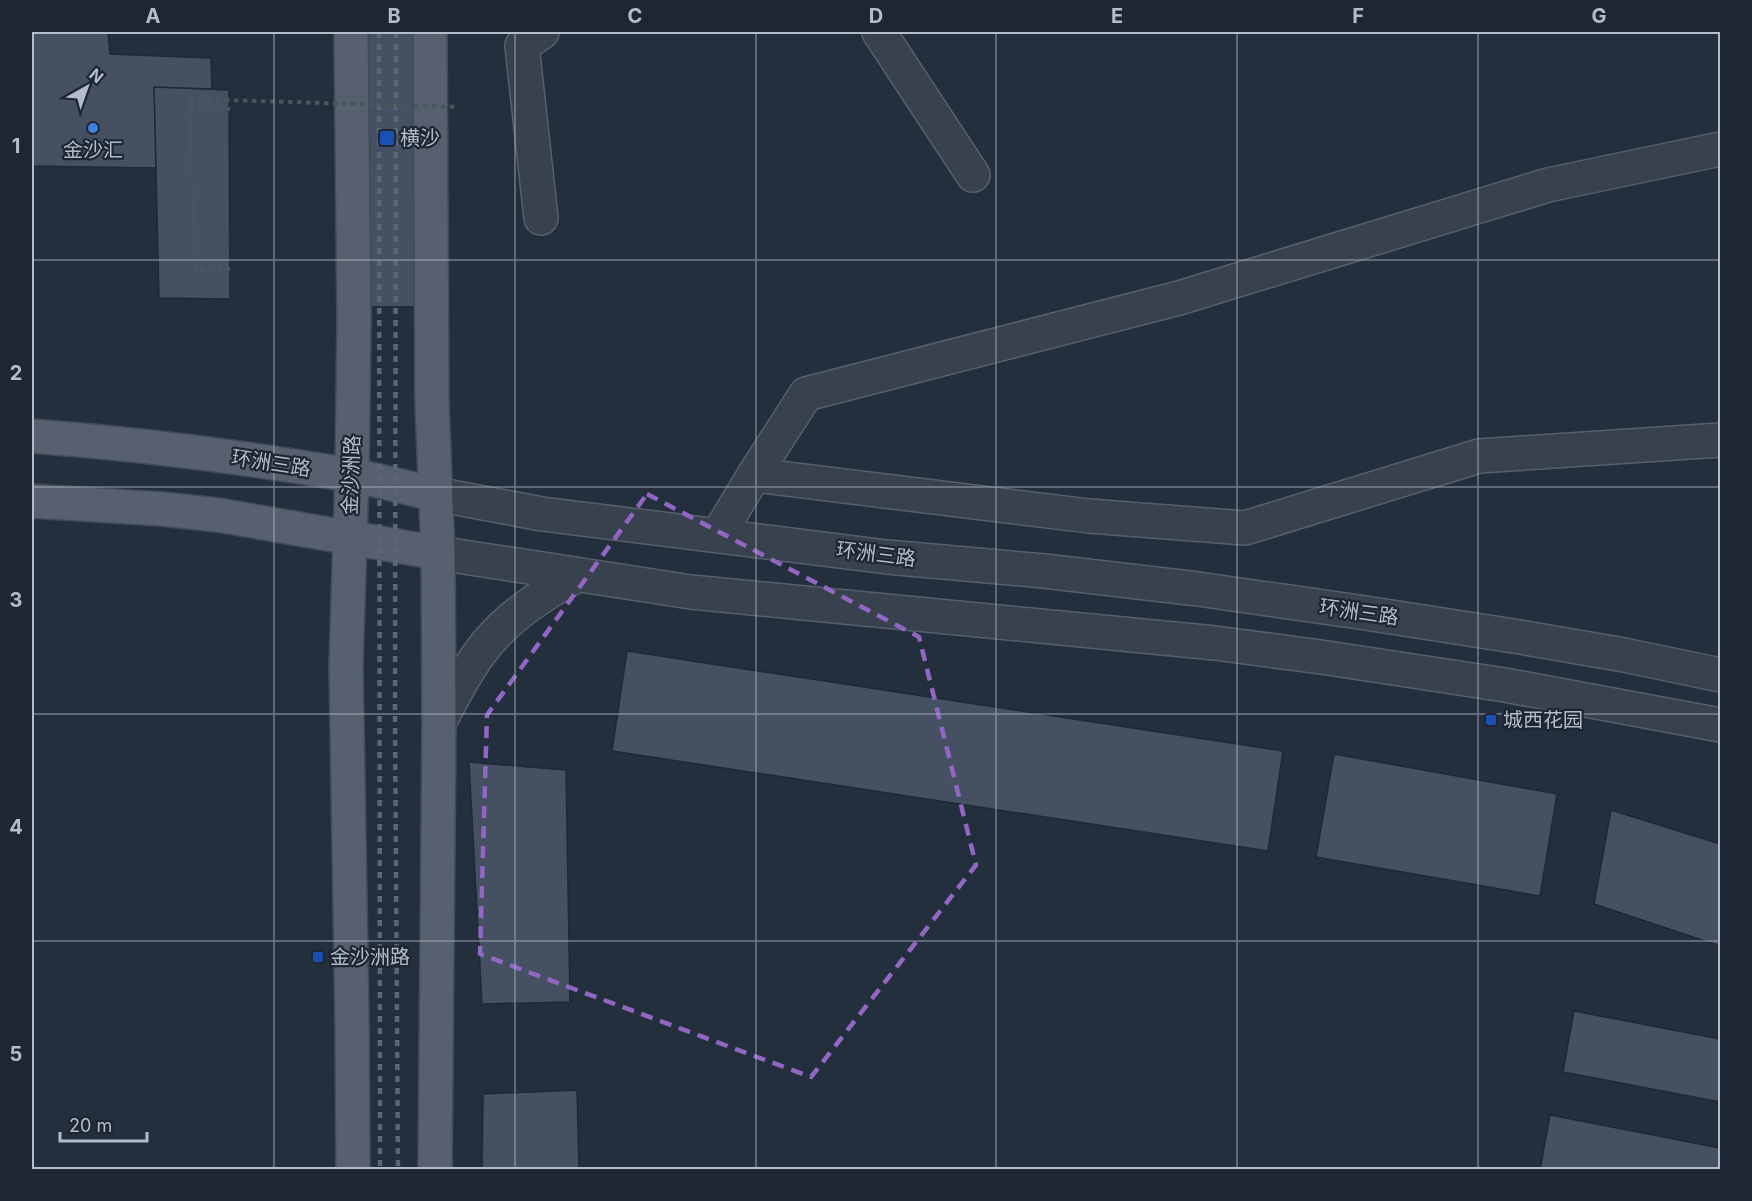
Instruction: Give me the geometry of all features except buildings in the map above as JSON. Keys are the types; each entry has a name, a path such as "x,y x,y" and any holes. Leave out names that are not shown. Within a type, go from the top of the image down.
{"main road":[{"name":"金沙洲路","path":"351,32 354,309 346,665 353,1170"},
{"path":"430,32 432,391 438,553 439,723 435,1170"},
{"name":"环洲三路","path":"32,436 219,454 352,476 435,494"},
{"path":"32,501 162,509 268,523 438,553"}],"street":[{"path":"541,218 522,46 542,32"},
{"path":"879,32 973,175"},
{"path":"718,535 806,394 1179,298 1548,185 1720,149"},
{"path":"754,475 1089,516 1245,528 1479,456 1720,440"},
{"name":"环洲三路","path":"435,494 542,514 887,556 1044,571 1221,592 1520,637 1720,675"},
{"path":"438,553 730,596 1297,653 1505,685 1720,725"},
{"path":"439,723 459,684 486,644 527,606 577,575"}],"path":[{"path":"230,269 196,270 189,99 459,107"},
{"path":"189,108 230,110"}],"highlighted area":[{"path":"647,494 919,637 976,865 811,1077 480,954 487,715"}],"railway":[{"path":"379,32 380,1170"},
{"path":"396,32 395,719 398,1170"}],"place":[{"name":"金沙汇","path":"93,128"},
{"name":"横沙","path":"387,138"},
{"name":"城西花园","path":"1491,720"},
{"name":"金沙洲路","path":"318,957"}]}
